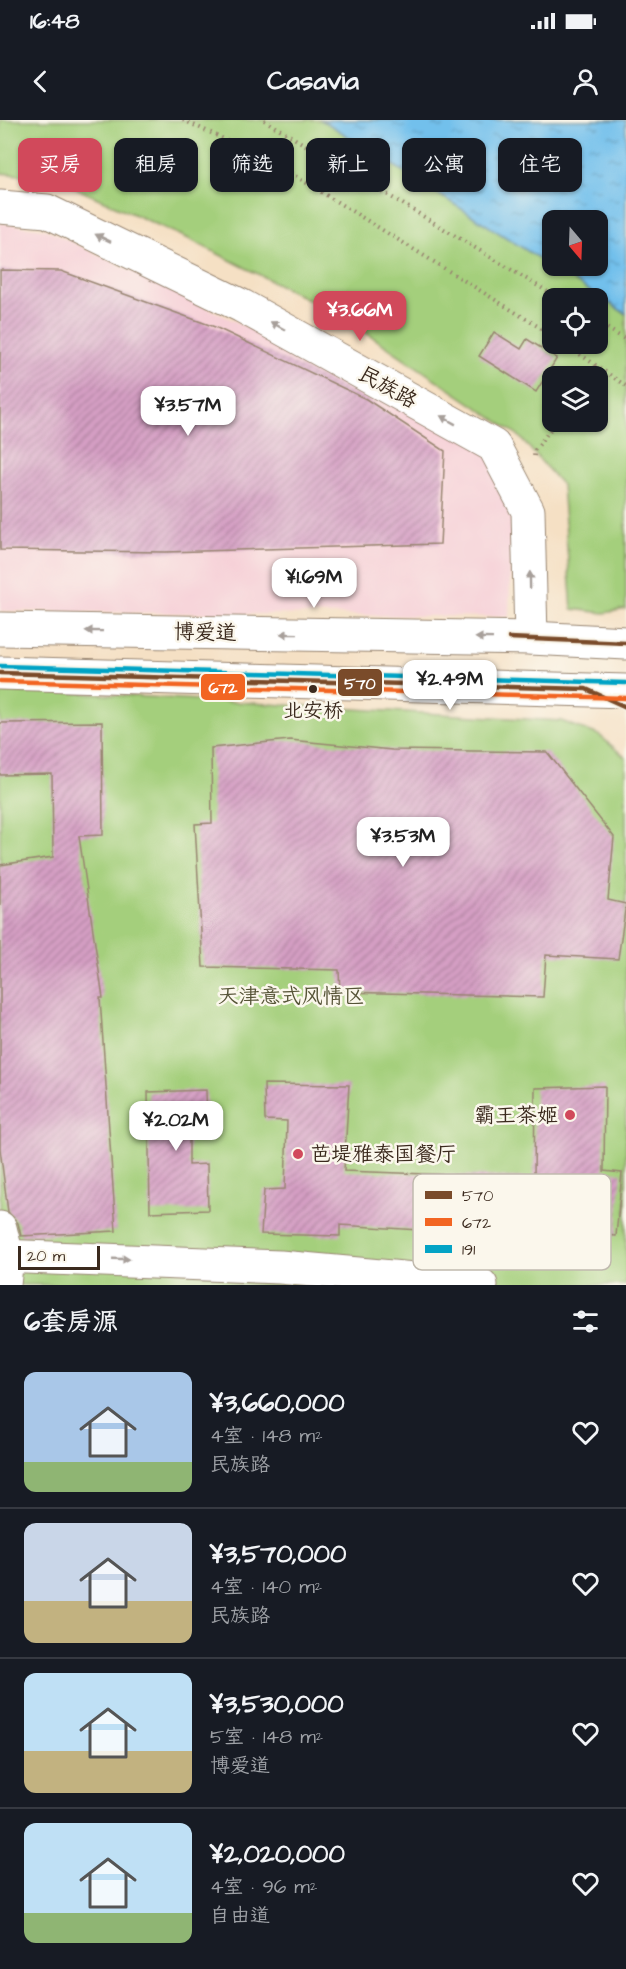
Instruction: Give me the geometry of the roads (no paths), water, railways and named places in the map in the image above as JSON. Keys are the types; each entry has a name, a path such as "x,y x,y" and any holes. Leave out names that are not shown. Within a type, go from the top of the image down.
{"main road":[{"name":"民族路","path":"0,207 47,211 242,306 494,446 528,511 531,638"},
{"name":"博爱道","path":"0,629 531,638 626,643"},
{"path":"0,673 626,691"},
{"path":"586,689 626,707"},
{"path":"3,1256 258,1266 481,1285"}],"water":[{"path":"320,120 626,120 626,314 608,303 608,288 585,288 567,276 608,276 608,210 542,210 542,260 435,192 486,192 486,138 402,138 402,171 390,163 390,138 350,138"}],"place":[{"name":"北安桥","path":"313,689"},
{"name":"霸王茶姬","path":"570,1115"},
{"name":"芭堤雅泰国餐厅","path":"298,1154"}],"park label":[{"name":"天津意式风情区","path":"291,996"}]}
